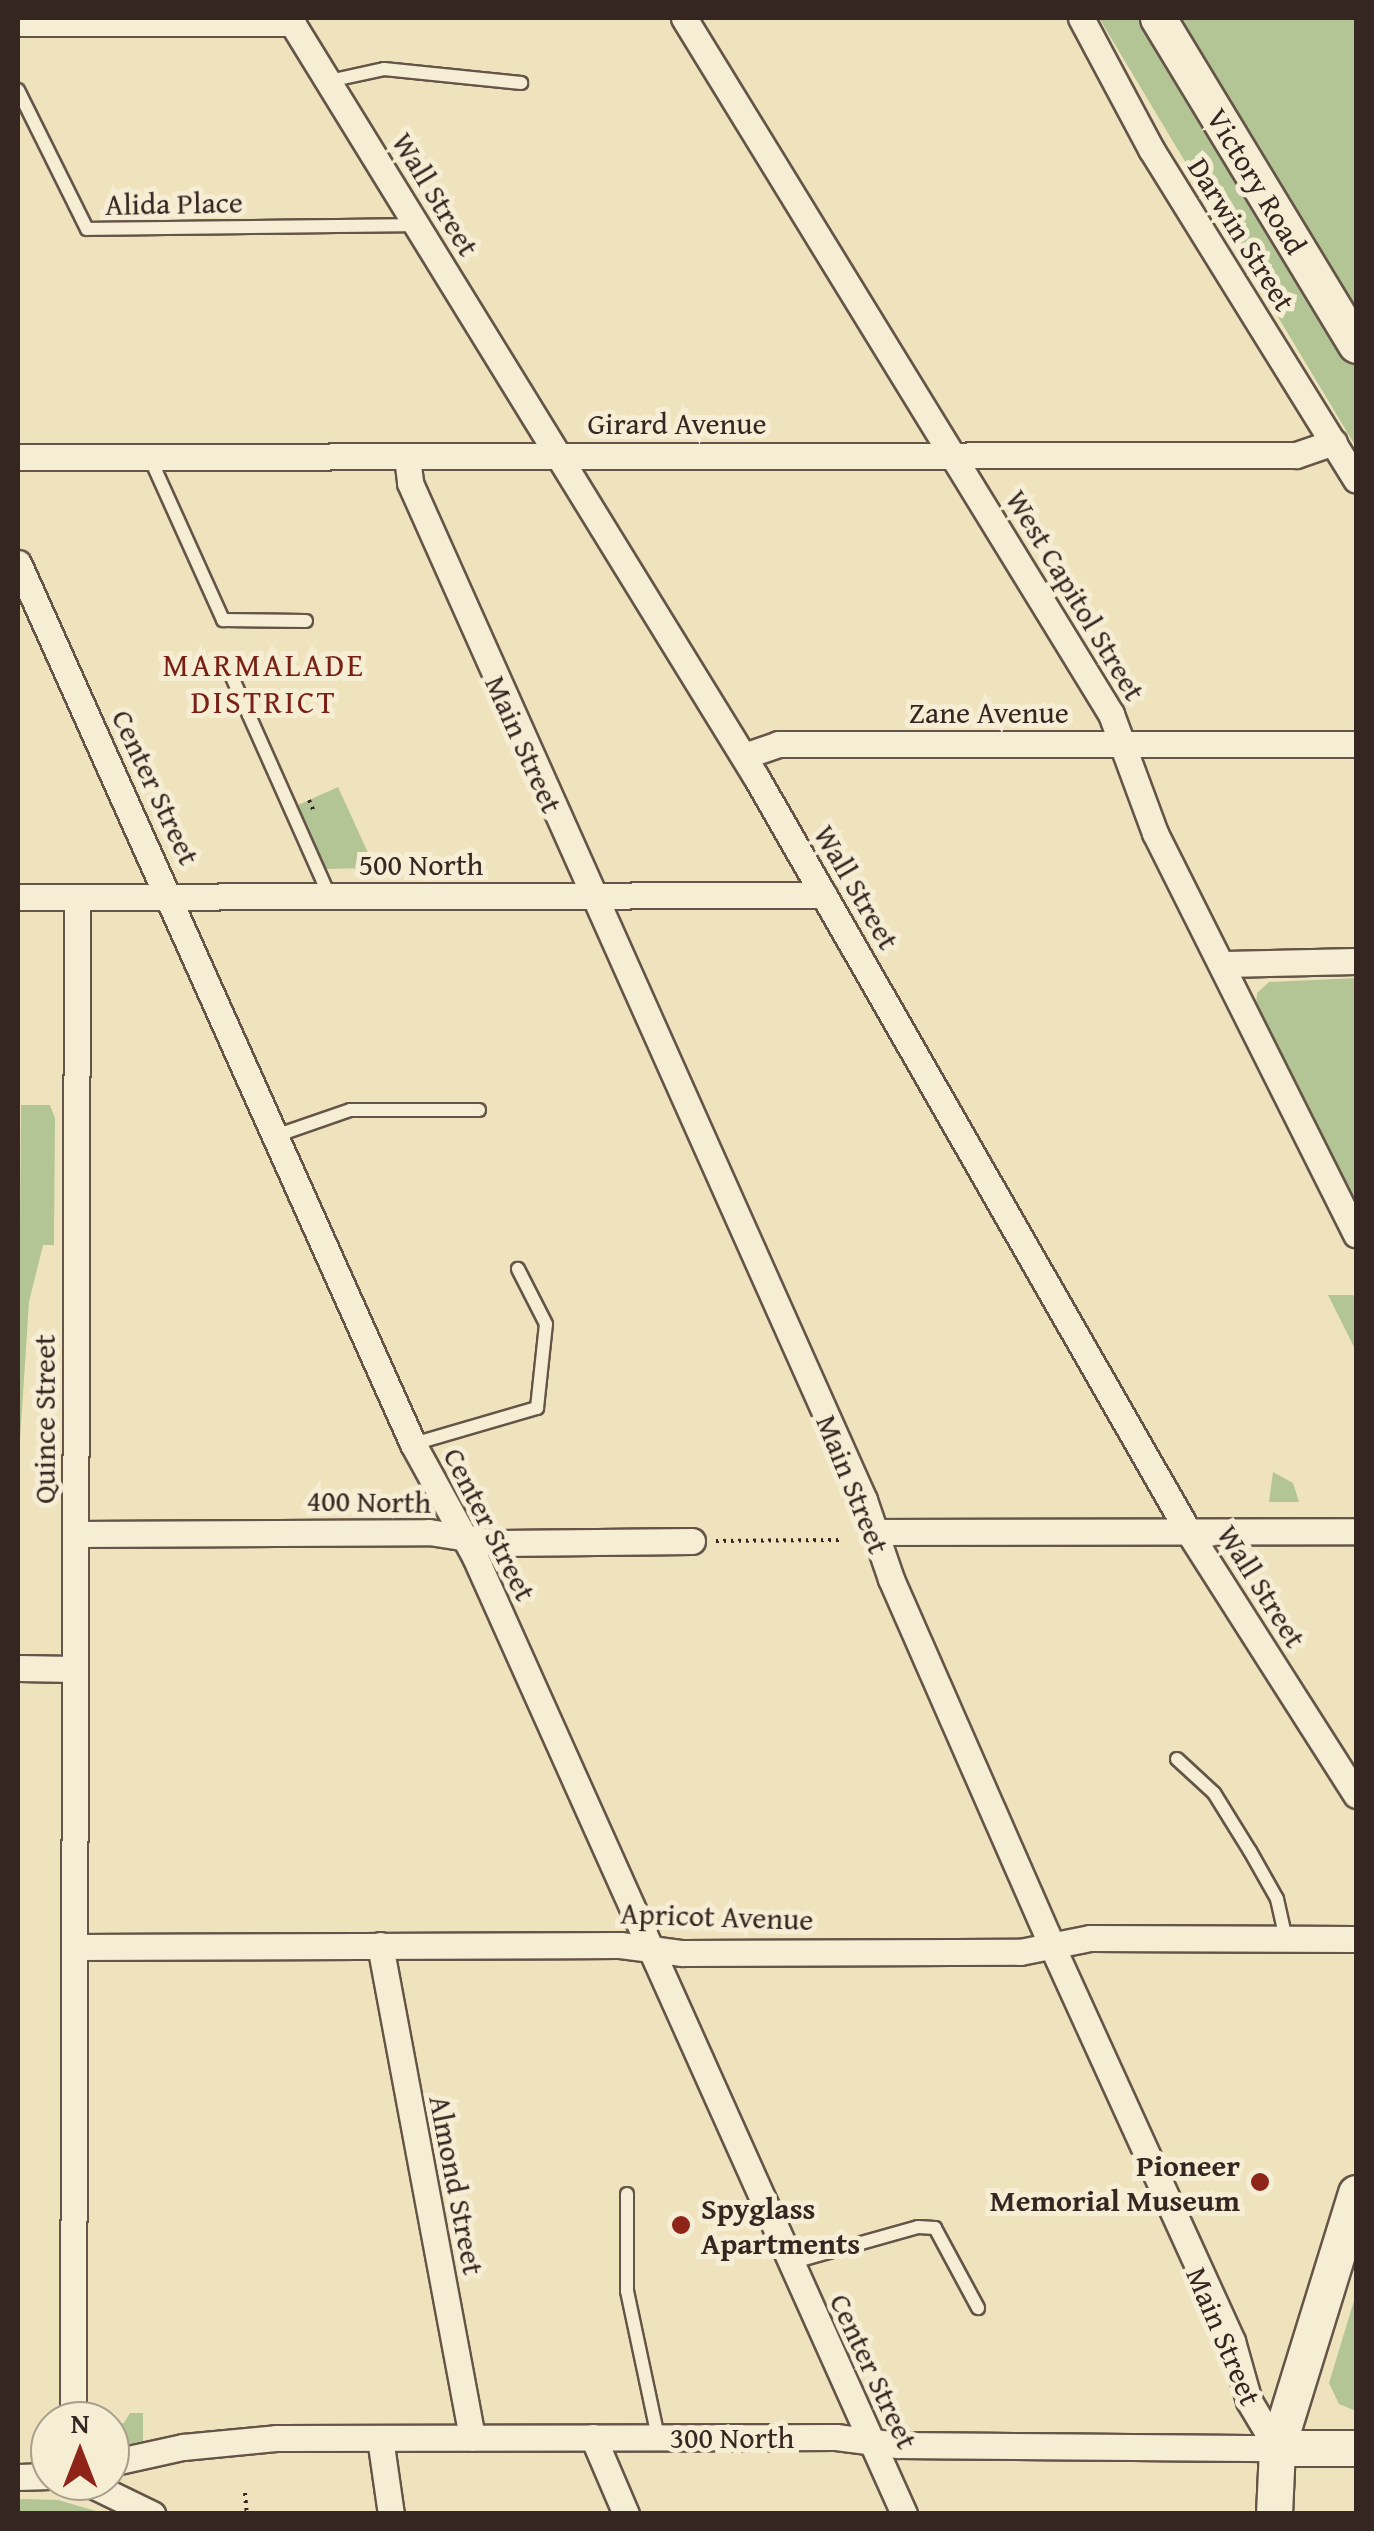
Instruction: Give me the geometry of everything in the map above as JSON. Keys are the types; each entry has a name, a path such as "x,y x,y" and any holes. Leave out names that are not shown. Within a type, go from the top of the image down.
{"main road":[{"name":"Victory Road","path":"1158,18 1356,345"},
{"path":"1274,2514 1278,2448 1356,2193"},
{"name":"300 North","path":"1278,2448 1356,2448"}],"street":[{"name":"West Capitol Street","path":"684,18 954,456 1124,744 1155,833 1225,964 1244,1018 1356,1234"},
{"name":"Darwin Street","path":"1080,18 1151,149 1356,480"},
{"path":"18,24 291,20"},
{"name":"Wall Street","path":"291,20 744,756 1188,1531 1356,1795"},
{"name":"Girard Avenue","path":"18,457 1296,455 1334,442"},
{"name":"Main Street","path":"407,457 410,484 874,1532 1052,1946 1232,2341 1249,2401 1278,2448"},
{"name":"Center Street","path":"18,563 413,1444 462,1537 904,2514"},
{"name":"Zane Avenue","path":"744,756 778,744 1356,744"},
{"name":"500 North","path":"18,897 824,896"},
{"name":"Quince Street","path":"73,2401 78,897"},
{"path":"1225,964 1356,961"},
{"path":"874,1532 1356,1531"},
{"name":"400 North","path":"76,1534 462,1537 499,1543 692,1541"},
{"path":"18,1668 74,1668"},
{"name":"Apricot Avenue","path":"74,1947 380,1945 1020,1952 1090,1938 1356,1939"},
{"name":"Almond Street","path":"380,1945 472,2437"},
{"name":"300 North","path":"130,2459 238,2440 472,2437 1278,2448"},
{"path":"593,2437 626,2514"},
{"path":"380,2438 391,2514"},
{"path":"110,2504 152,2514"}],"lane":[{"path":"329,81 384,68 522,83"},
{"name":"Alida Place","path":"18,90 87,228 417,225"},
{"path":"150,458 223,620 306,621"},
{"path":"232,677 330,896"},
{"path":"278,1136 350,1110 479,1110"},
{"path":"413,1444 537,1408 546,1324 518,1268"},
{"path":"1176,1759 1214,1793 1250,1851 1277,1899 1286,1939"},
{"path":"627,2194 627,2291 658,2437"},
{"path":"788,2264 901,2230 934,2228 978,2308"}],"path":[{"path":"310,800 314,812"},
{"path":"692,1541 840,1540"},
{"path":"245,2493 248,2514"}],"green space":[{"path":"1099,18 1356,18 1356,447"},
{"path":"338,787 375,868 323,869 298,805"},
{"path":"1356,978 1356,1204 1256,1007 1257,993 1269,982"},
{"path":"21,1105 50,1105 55,1118 54,1245 43,1245 29,1302 18,1471"},
{"path":"1328,1295 1353,1295 1356,1351"},
{"path":"1273,1472 1293,1483 1299,1502 1269,1502"},
{"path":"1356,2294 1356,2411 1339,2404 1329,2383"},
{"path":"130,2413 143,2413 143,2441 130,2444"},
{"path":"18,2500 61,2501 103,2513 18,2513"}],"place":[{"name":"Pioneer Memorial Museum","path":"1260,2182"},
{"name":"Spyglass Apartments","path":"681,2225"}],"district":[{"name":"MARMALADE DISTRICT","path":"264,684"}]}
